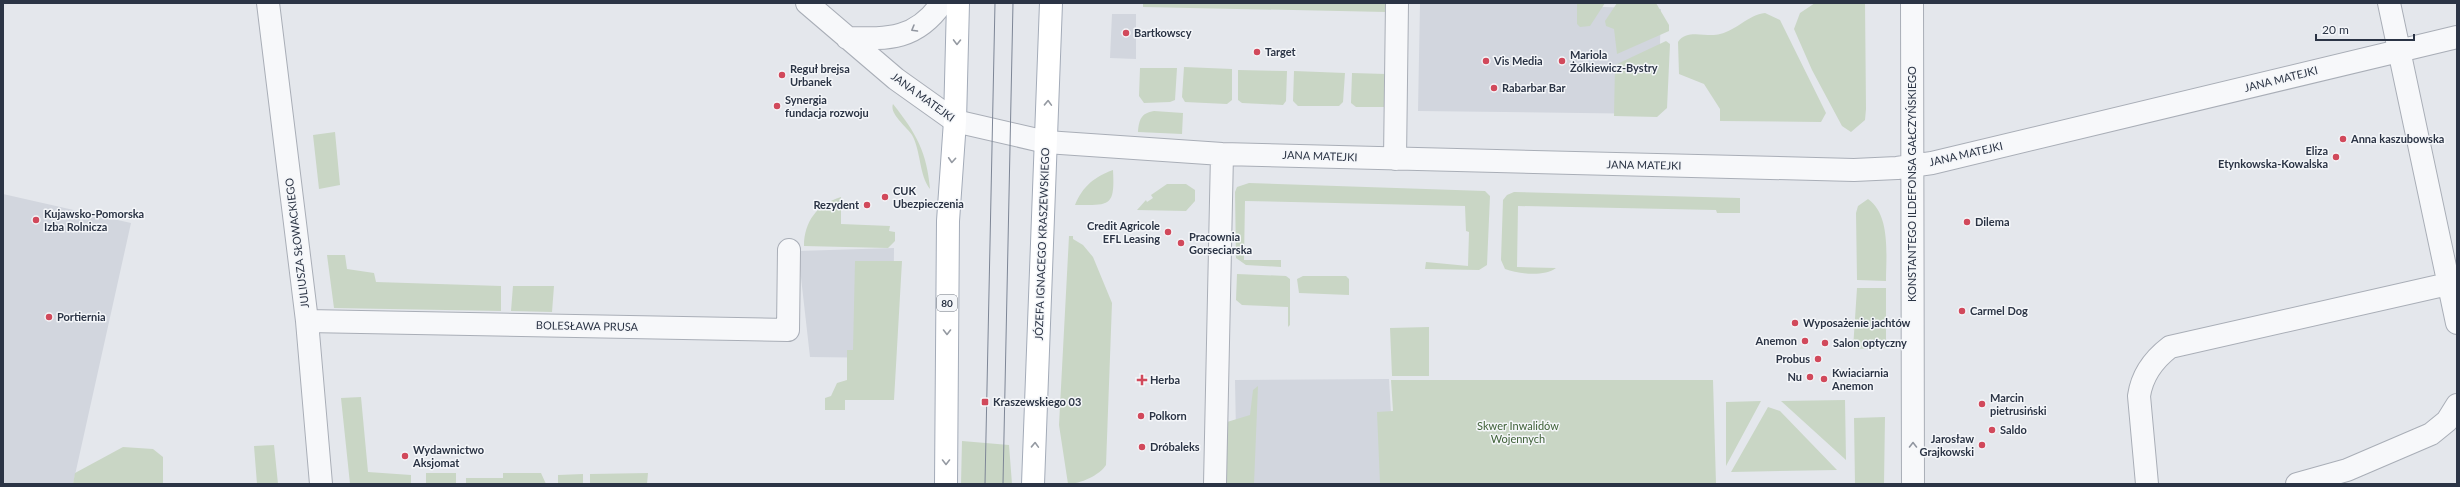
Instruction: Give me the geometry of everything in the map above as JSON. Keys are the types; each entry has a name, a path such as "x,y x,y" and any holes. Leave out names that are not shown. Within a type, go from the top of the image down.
{"main road":[{"name":"80","path":"946,484 948,221 955,121 958,3"},
{"name":"JÓZEFA IGNACEGO KRASZEWSKIEGO","path":"1033,484 1051,3"}],"street":[{"name":"JULIUSZA SŁOWACKIEGO","path":"268,3 306,321 321,484"},
{"name":"JANA MATEJKI","path":"807,3 896,78 955,121 1046,142 1222,154 1854,170 1912,166 2457,37"},
{"path":"847,38 884,39 901,36 931,19 942,3"},
{"path":"1394,159 1397,3"},
{"name":"KONSTANTEGO ILDEFONSA GAŁCZYŃSKIEGO","path":"1912,3 1914,484"},
{"path":"2389,3 2457,323"},
{"path":"1215,484 1222,154"},
{"name":"BOLESŁAWA PRUSA","path":"306,321 788,330 789,250"},
{"path":"2148,484 2139,396 2140,384 2158,356 2170,347 2448,284"},
{"path":"2298,484 2347,470 2431,434 2447,421 2457,405"}],"shaded area":[{"path":"1420,3 1577,3 1578,6 1661,9 1658,114 1418,111"},
{"path":"1112,14 1136,14 1136,59 1110,58"},
{"path":"3,194 131,223 73,484 3,484"},
{"path":"894,248 893,358 810,357 798,251"},
{"path":"1389,379 1395,484 1237,484 1235,380"}],"green space":[{"path":"1143,3 1386,3 1386,12 1143,7"},
{"path":"1577,3 1605,3 1590,26 1580,27 1577,24"},
{"path":"1617,3 1656,3 1669,25 1669,31 1617,54 1614,29 1606,26 1605,21"},
{"path":"1815,3 1865,3 1865,120 1851,132 1842,126 1812,70 1794,29 1800,13"},
{"path":"1765,13 1780,20 1826,113 1821,122 1720,121 1720,109 1704,84 1679,74 1678,42 1682,38 1692,34 1720,34 1759,14"},
{"path":"1666,41 1670,44 1667,108 1657,117 1614,116 1615,65"},
{"path":"1184,67 1232,69 1232,100 1227,104 1185,102 1182,97"},
{"path":"1140,68 1177,68 1175,100 1170,102 1144,103 1139,96"},
{"path":"1238,70 1287,71 1286,101 1283,105 1242,103 1238,100"},
{"path":"1294,71 1345,73 1343,102 1339,106 1298,106 1293,101"},
{"path":"1352,73 1386,74 1386,107 1356,107 1351,103"},
{"path":"893,104 908,124 923,153 930,189 924,177 915,141 910,132 896,116 892,108"},
{"path":"1154,111 1183,113 1182,134 1138,132 1139,124 1143,115"},
{"path":"335,132 340,185 319,189 313,135"},
{"path":"1113,170 1113,191 1108,201 1103,204 1096,205 1075,205 1082,192 1090,183"},
{"path":"1249,183 1485,191 1490,196 1487,265 1479,270 1425,269 1426,262 1468,266 1469,232 1466,231 1465,206 1245,201 1244,260 1281,260 1281,267 1246,265 1236,258 1235,192 1237,187"},
{"path":"1167,184 1186,184 1195,190 1195,201 1186,211 1137,210 1146,200 1147,202 1153,198 1151,195"},
{"path":"1514,192 1740,198 1740,213 1717,213 1716,210 1518,206 1517,267 1556,268 1545,273 1531,274 1505,269 1501,260 1503,200 1507,195"},
{"path":"841,197 841,224 890,226 889,231 895,232 895,241 888,248 804,246 806,229 814,215 825,204"},
{"path":"1868,199 1881,215 1884,225 1886,237 1886,281 1857,280 1856,213 1858,206"},
{"path":"1069,236 1073,236 1073,239 1083,245 1093,257 1112,303 1106,465 1095,475 1073,484 1068,484 1059,425"},
{"path":"327,255 345,255 347,269 374,273 376,282 501,286 501,311 334,308"},
{"path":"855,261 902,261 894,400 845,400 845,410 825,410 825,398 831,396 837,383 847,380 847,350 853,350"},
{"path":"1237,274 1286,276 1290,279 1290,325 1288,327 1288,307 1242,305 1236,300"},
{"path":"1303,276 1346,276 1349,279 1349,295 1299,293 1297,279"},
{"path":"513,286 554,286 552,312 511,311"},
{"path":"1857,288 1886,288 1886,348 1853,349"},
{"path":"1429,327 1429,376 1392,376 1390,328"},
{"name":"Skwer Inwalidów Wojennych","path":"1391,380 1713,380 1716,484 1380,484 1377,412 1393,411"},
{"path":"1258,386 1254,484 1224,484 1227,422 1250,415 1253,390"},
{"path":"361,397 368,472 411,475 411,484 350,484 341,398"},
{"path":"1845,400 1846,460 1781,401"},
{"path":"1761,401 1726,466 1726,402"},
{"path":"1768,407 1780,411 1837,470 1731,472"},
{"path":"1885,417 1884,484 1855,484 1854,418"},
{"path":"962,441 1009,445 1012,484 961,484"},
{"path":"274,445 278,484 257,484 254,446"},
{"path":"123,447 153,449 163,457 163,484 73,484 75,473"},
{"path":"426,473 456,473 456,484 426,484"},
{"path":"503,473 541,473 546,484 466,484 466,478 503,478"},
{"path":"648,473 647,484 590,484 590,474"},
{"path":"583,474 583,484 558,484 558,475"}],"tram line":[{"path":"985,484 995,3"},
{"path":"1003,484 1013,3"}],"place":[{"name":"Bartkowscy","path":"1126,33"},
{"name":"Target","path":"1257,52"},
{"name":"Vis Media","path":"1486,61"},
{"name":"Mariola Żólkiewicz-Bystry","path":"1562,61"},
{"name":"Reguł brejsa Urbanek","path":"782,75"},
{"name":"Rabarbar Bar","path":"1494,88"},
{"name":"Synergia fundacja rozwoju","path":"777,106"},
{"name":"Anna kaszubowska","path":"2343,139"},
{"name":"Eliza Etynkowska-Kowalska","path":"2336,157"},
{"name":"CUK Ubezpieczenia","path":"885,197"},
{"name":"Rezydent","path":"867,205"},
{"name":"Kujawsko-Pomorska Izba Rolnicza","path":"36,220"},
{"name":"Dilema","path":"1967,222"},
{"name":"Credit Agricole EFL Leasing","path":"1168,232"},
{"name":"Pracownia Gorseciarska","path":"1181,243"},
{"name":"Carmel Dog","path":"1962,311"},
{"name":"Portiernia","path":"49,317"},
{"name":"Wyposażenie jachtów","path":"1795,323"},
{"name":"Anemon","path":"1805,341"},
{"name":"Salon optyczny","path":"1825,343"},
{"name":"Probus","path":"1818,359"},
{"name":"Nu","path":"1810,377"},
{"name":"Kwiaciarnia Anemon","path":"1824,379"},
{"name":"Herba","path":"1142,380"},
{"name":"Kraszewskiego 03","path":"985,402"},
{"name":"Marcin pietrusiński","path":"1982,404"},
{"name":"Polkorn","path":"1141,416"},
{"name":"Saldo","path":"1992,430"},
{"name":"Jarosław Grajkowski","path":"1982,445"},
{"name":"Dróbaleks","path":"1142,447"},
{"name":"Wydawnictwo Aksjomat","path":"405,456"}]}
